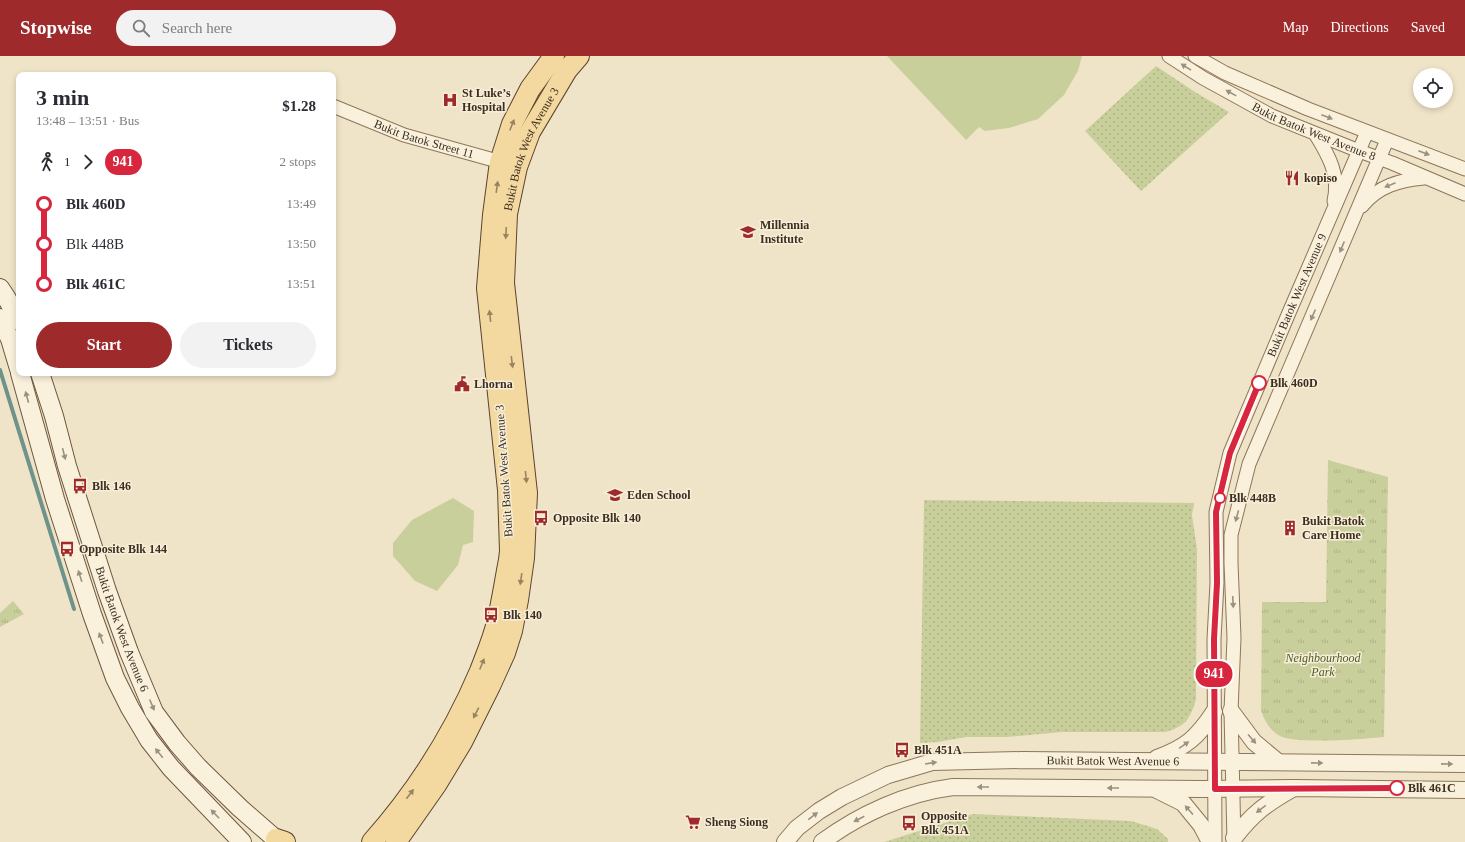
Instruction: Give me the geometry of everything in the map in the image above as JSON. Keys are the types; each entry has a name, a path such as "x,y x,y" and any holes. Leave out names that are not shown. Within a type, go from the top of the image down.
{"main road":[{"name":"Bukit Batok West Avenue 3","path":"372,842 391,834 428,771 468,700 497,623 509,560 508,490 487,288 493,215 509,165 512,124 530,89 554,56"},
{"name":"Bukit Batok West Avenue 3","path":"509,165 567,70 579,56"},
{"path":"0,288 16,315"},
{"path":"0,318 14,334 16,348"},
{"name":"Bukit Batok West Avenue 6","path":"21,376 55,499 115,678 149,740 170,768 242,842"},
{"name":"Bukit Batok West Avenue 6","path":"41,376 54,416 67,466 107,591 129,652 154,712 177,743 198,767 240,808 280,841"},
{"path":"366,842 391,834"}],"street":[{"name":"Bukit Batok West Avenue 8","path":"1169,56 1203,78 1272,116 1359,152 1380,158 1465,194"},
{"name":"Bukit Batok West Avenue 8","path":"1195,56 1225,73 1308,110 1465,169"},
{"name":"Bukit Batok Street 11","path":"336,107 404,135 509,165"},
{"name":"Bukit Batok West Avenue 9","path":"1215,842 1214,639 1217,583 1216,512 1230,453 1288,314 1367,132"},
{"path":"1316,135 1327,153 1335,176 1336,192 1330,218"},
{"name":"Bukit Batok West Avenue 9","path":"1234,840 1231,711 1234,638 1231,563 1232,535 1249,464 1387,140"},
{"path":"1356,214 1366,200 1382,189 1401,181 1428,178"},
{"path":"1231,711 1254,742 1278,762"},
{"path":"1148,761 1175,751 1186,745 1201,731 1214,712"},
{"name":"Bukit Batok West Avenue 6","path":"785,842 797,828 819,811 842,797 888,775 932,762 1022,760 1465,764"},
{"path":"822,842 835,832 878,809 915,795 953,787 1465,790"},
{"path":"1152,788 1182,803 1201,825 1210,842"},
{"path":"1234,840 1254,814 1270,802 1294,788"}],"green space":[{"path":"887,56 1082,56 1078,71 1064,95 1038,119 1009,128 985,131 979,127 966,140"},
{"path":"1156,66 1195,92 1229,112 1141,191 1085,131"},
{"name":"Neighbourhood Park","path":"1328,460 1388,477 1384,737 1313,741 1286,738 1278,735 1269,727 1261,710 1262,602 1326,602"},
{"path":"453,498 474,511 473,542 463,545 458,565 437,591 415,581 393,556 393,543 412,520"},
{"path":"924,500 1194,503 1192,515 1197,549 1196,700 1186,721 1179,727 1166,732 1062,732 1007,737 966,737 938,742 920,743"},
{"path":"13,601 24,614 0,627 0,613"},
{"path":"973,814 1131,821 1157,829 1168,839 1168,842 884,842"}],"waterway":[{"path":"0,370 74,609"}],"bus line":[{"name":"941","path":"1259,383 1230,453 1216,512 1217,583 1214,639 1215,789 1397,788"}],"place":[{"name":"St Luke’s Hospital","path":"450,100"},
{"name":"kopiso","path":"1292,178"},
{"name":"Millennia Institute","path":"748,232"},
{"name":"Blk 460D","path":"1259,383"},
{"name":"Lhorna","path":"462,384"},
{"name":"Blk 146","path":"80,486"},
{"name":"Eden School","path":"615,495"},
{"name":"Blk 448B","path":"1220,498"},
{"name":"Opposite Blk 140","path":"541,518"},
{"name":"Bukit Batok Care Home","path":"1290,528"},
{"name":"Opposite Blk 144","path":"67,549"},
{"name":"Blk 140","path":"491,615"},
{"name":"Blk 451A","path":"902,750"},
{"name":"Blk 461C","path":"1397,788"},
{"name":"Sheng Siong","path":"693,822"},
{"name":"Opposite Blk 451A","path":"909,823"}]}
